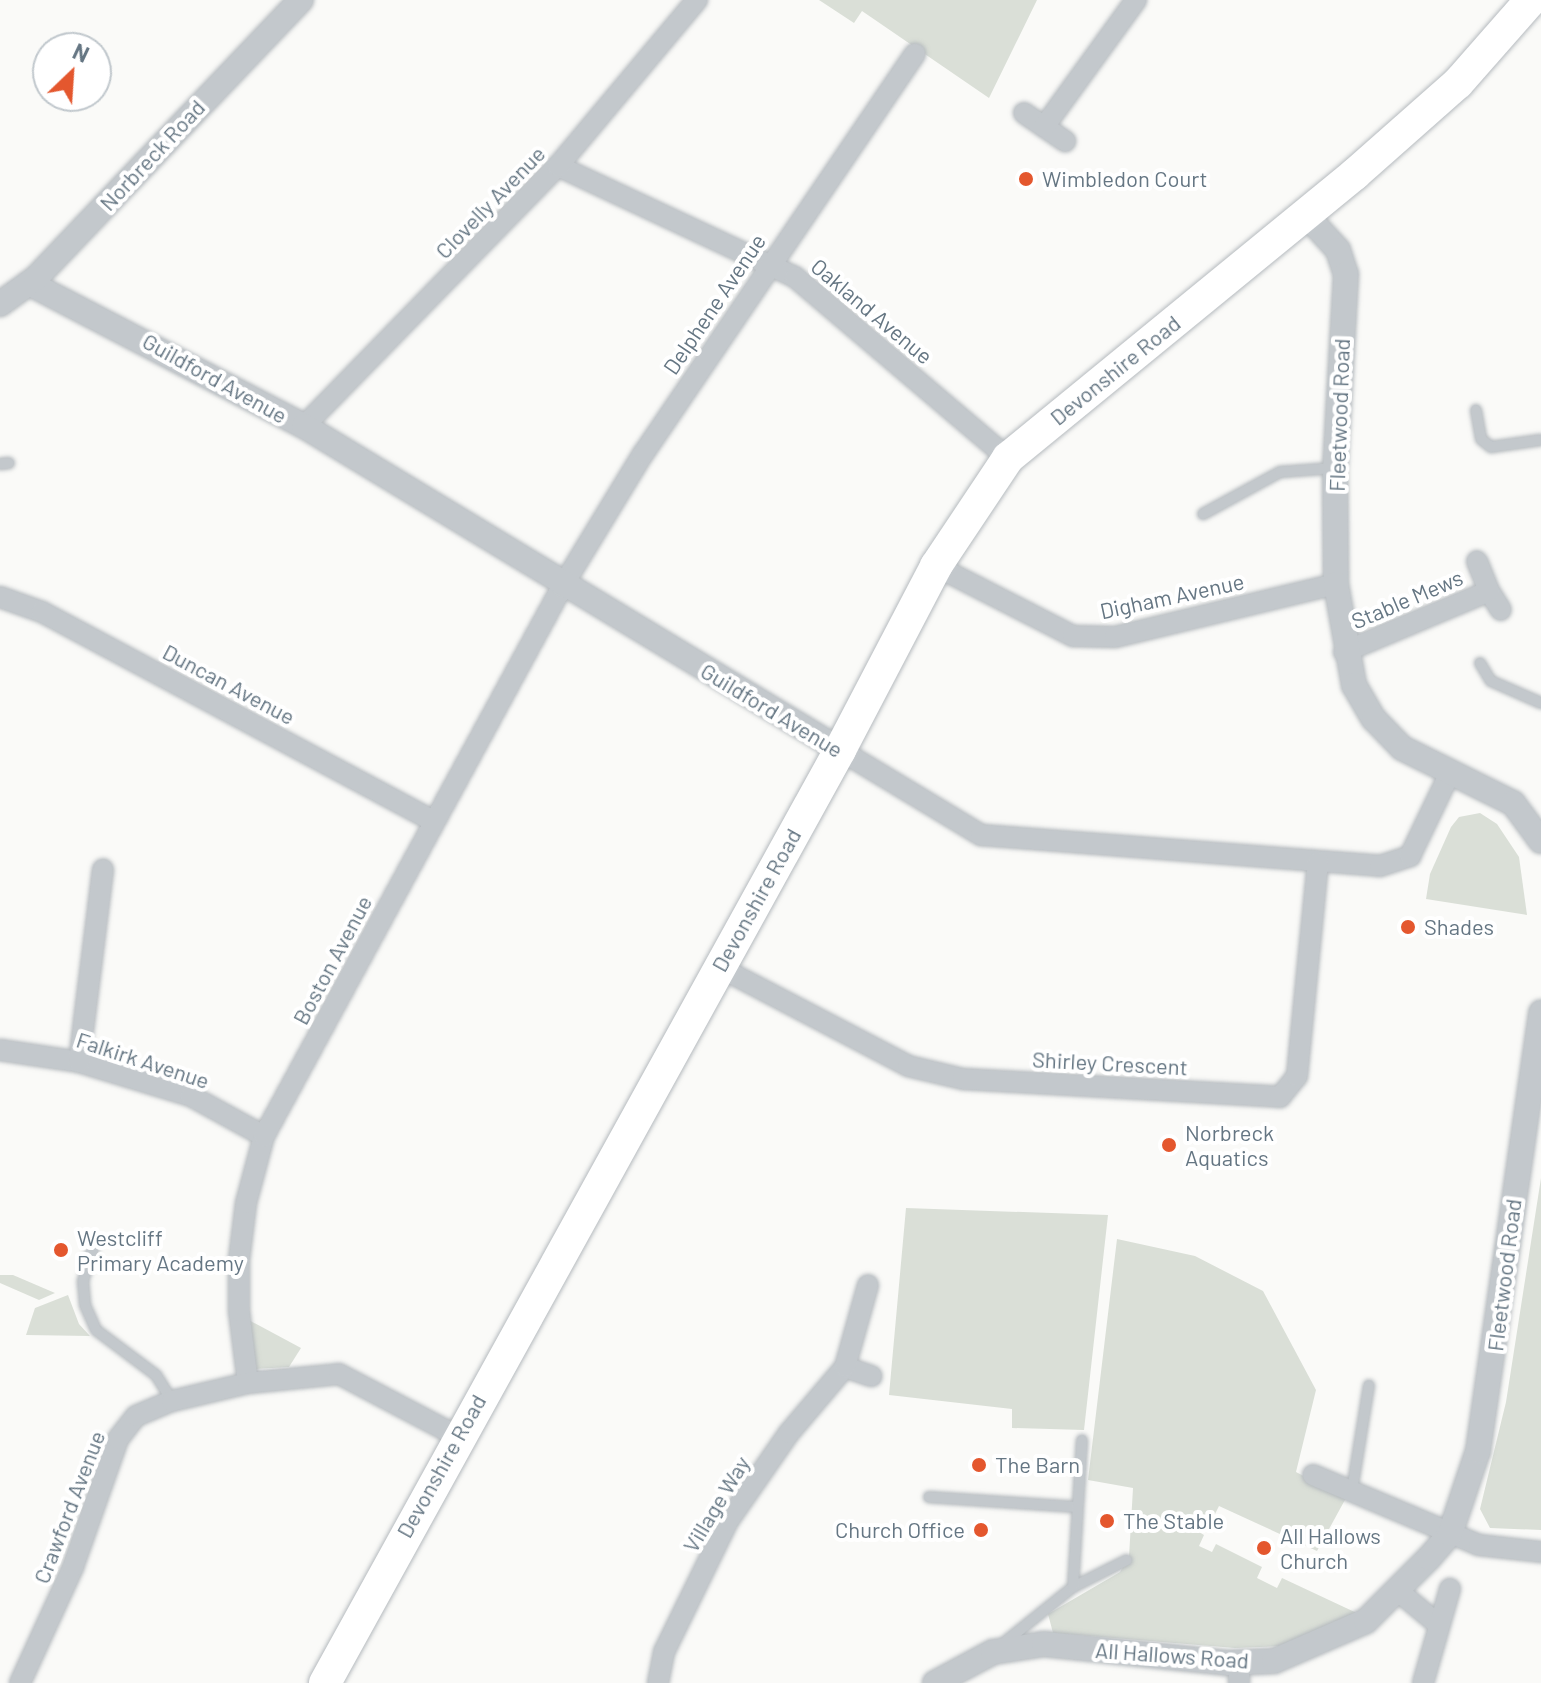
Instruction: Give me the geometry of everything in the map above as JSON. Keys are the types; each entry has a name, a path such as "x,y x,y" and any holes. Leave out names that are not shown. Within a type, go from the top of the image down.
{"main road":[{"path":"1307,216 1458,83 1531,0"},
{"name":"Devonshire Road","path":"325,1683 457,1436 840,750 936,566 1008,458 1307,216"}],"street":[{"name":"Norbreck Road","path":"13,295 301,0"},
{"name":"Clovelly Avenue","path":"304,426 558,166 697,0"},
{"path":"1044,127 1136,0"},
{"name":"Delphene Avenue","path":"562,587 643,454 915,54"},
{"path":"1024,113 1065,141"},
{"name":"Oakland Avenue","path":"558,166 769,265 824,300 1008,458"},
{"name":"Fleetwood Road","path":"1307,216 1338,250 1346,274 1335,468 1336,584 1344,652 1359,696 1386,733 1423,761 1513,803 1541,841"},
{"name":"Guildford Avenue","path":"13,295 110,321 304,426 562,587 981,835 1318,862 1401,863 1410,856 1450,773"},
{"name":"Stable Mews","path":"1477,561 1489,591 1501,610"},
{"name":"Digham Avenue","path":"936,566 1073,636 1115,637 1336,584"},
{"name":"Boston Avenue","path":"248,1383 239,1311 239,1260 246,1203 264,1136 562,587"},
{"name":"Stable Mews","path":"1344,652 1489,591"},
{"name":"Duncan Avenue","path":"0,597 42,612 433,821"},
{"name":"Shirley Crescent","path":"719,967 908,1066 963,1079 1280,1097 1297,1076 1318,862"},
{"path":"79,1062 103,869"},
{"name":"Fleetwood Road","path":"1450,1534 1481,1438 1541,1013"},
{"name":"Falkirk Avenue","path":"0,1050 79,1062 191,1096 264,1136"},
{"name":"Village Way","path":"658,1683 664,1652 728,1521 789,1433 845,1367 868,1285"},
{"path":"845,1367 871,1376"},
{"name":"Crawford Avenue","path":"24,1675 73,1567 118,1439 136,1416 172,1401 248,1383 339,1374 457,1436"},
{"path":"1313,1475 1489,1548 1541,1552"},
{"name":"All Hallows Road","path":"935,1683 993,1652 1044,1644 1239,1673 1295,1655 1344,1634 1376,1614 1450,1534"},
{"path":"1423,1683 1450,1589"},
{"path":"1398,1591 1439,1625"}],"lane":[{"path":"1476,410 1481,439 1491,447 1541,440"},
{"path":"1203,514 1280,472 1335,468"},
{"path":"1480,663 1491,681 1541,703"},
{"path":"94,1245 83,1281 85,1305 96,1330 156,1375 172,1401"},
{"path":"1352,1490 1369,1385"},
{"path":"1073,1587 1082,1440"},
{"path":"929,1497 1076,1507"},
{"path":"993,1652 1073,1587 1127,1560"}],"shaded area":[{"path":"819,0 1037,0 989,98 862,11 854,23"},
{"path":"1480,813 1497,824 1519,857 1527,915 1426,899 1430,874 1451,827 1459,817"},
{"path":"1541,1178 1541,1530 1490,1528 1480,1509 1506,1402"},
{"path":"906,1208 1108,1215 1084,1430 1012,1428 1012,1409 889,1395"},
{"path":"1117,1239 1195,1256 1263,1291 1316,1390 1296,1472 1346,1498 1317,1551 1219,1506 1211,1522 1200,1517 1194,1529 1204,1535 1199,1546 1212,1552 1216,1544 1262,1567 1257,1578 1277,1588 1282,1578 1361,1615 1284,1646 1235,1648 1053,1633 1048,1614 1120,1572 1129,1557 1133,1488 1088,1480"},
{"path":"0,1275 13,1275 55,1293 39,1300 0,1283"},
{"path":"68,1295 79,1324 90,1336 26,1335 35,1308"},
{"path":"245,1318 301,1348 289,1367 253,1369"}],"place":[{"name":"Wimbledon Court","path":"1026,179"},
{"name":"Shades","path":"1408,927"},
{"name":"Norbreck Aquatics","path":"1169,1145"},
{"name":"Westcliff Primary Academy","path":"61,1250"},
{"name":"The Barn","path":"979,1465"},
{"name":"The Stable","path":"1107,1521"},
{"name":"Church Office","path":"981,1530"},
{"name":"All Hallows Church","path":"1264,1548"}]}
